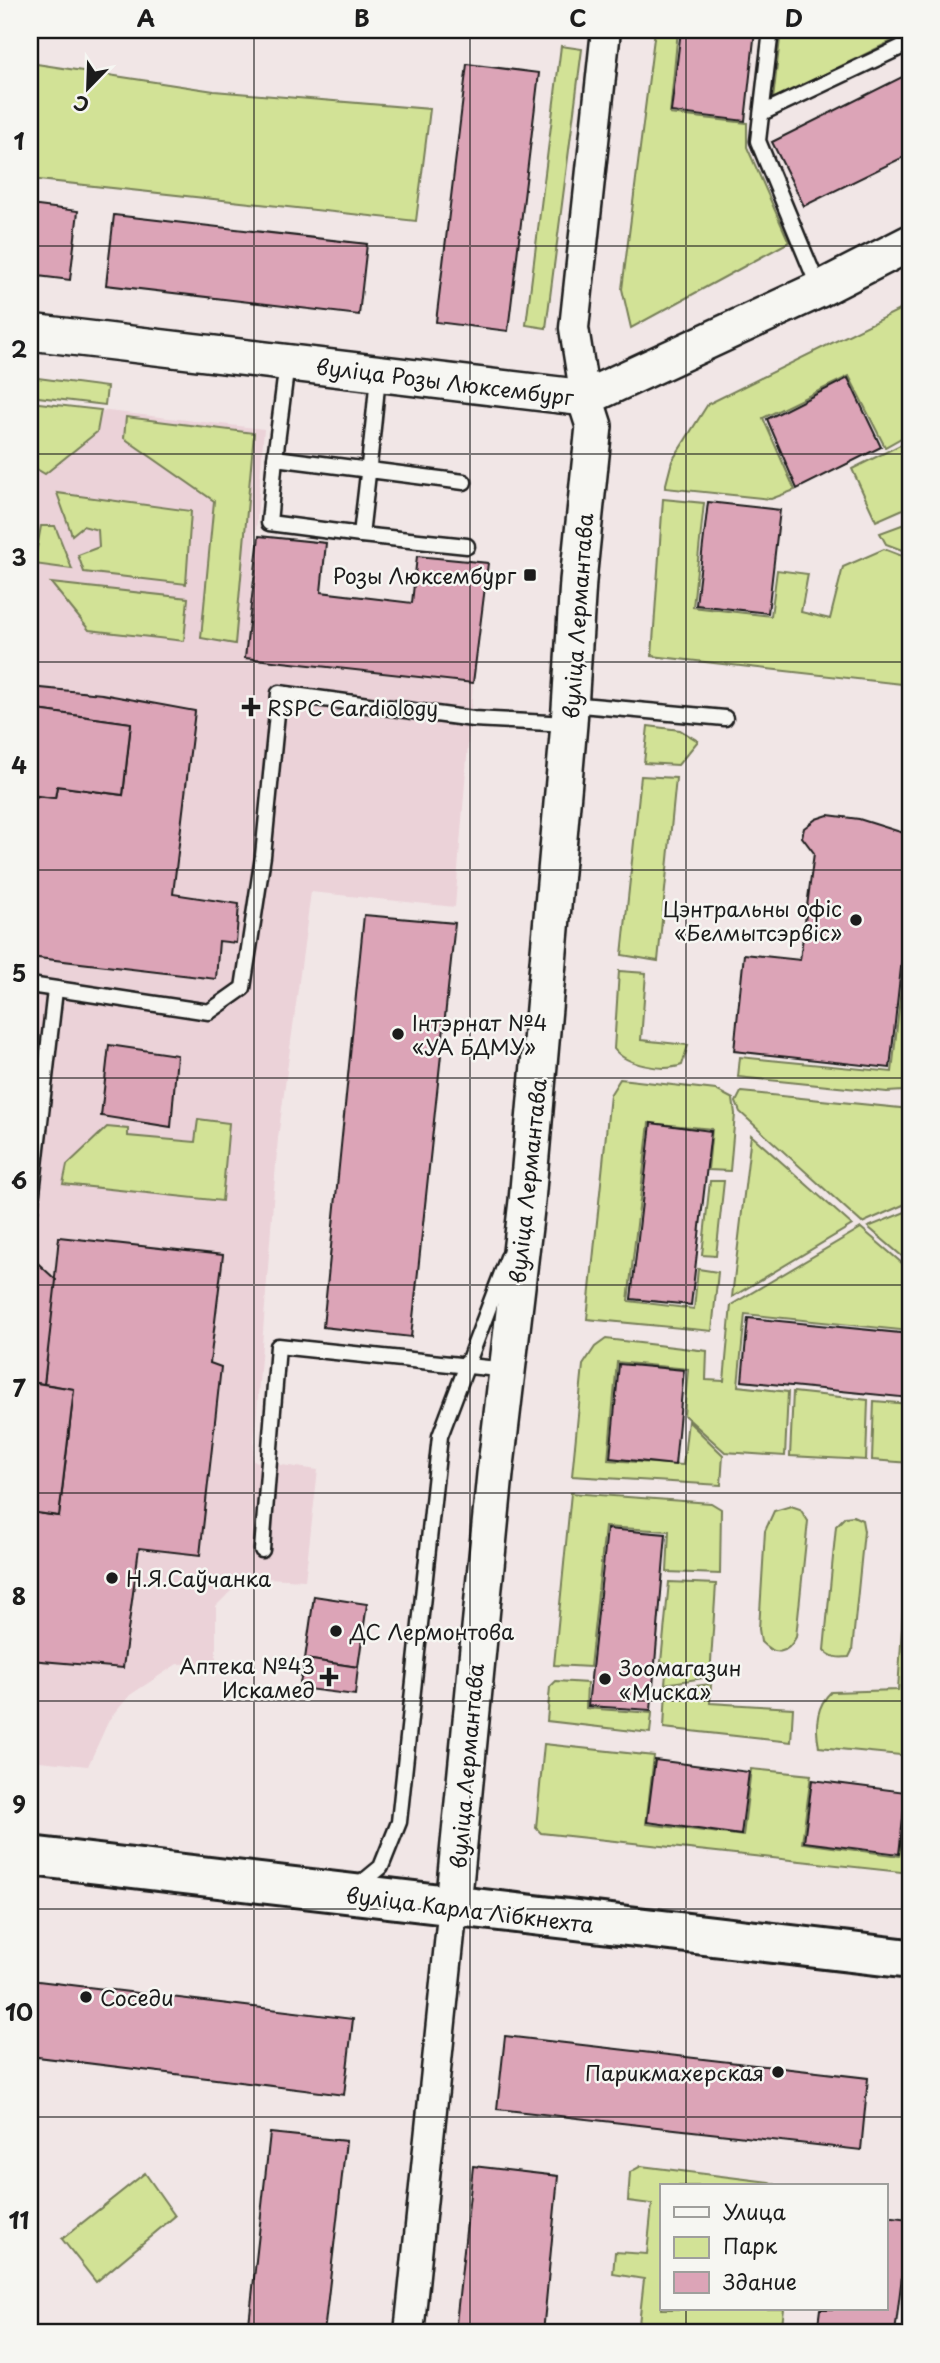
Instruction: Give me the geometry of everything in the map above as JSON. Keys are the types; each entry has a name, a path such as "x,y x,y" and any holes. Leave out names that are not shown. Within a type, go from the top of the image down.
{"main road":[{"name":"вуліца Карла Лібкнехта","path":"30,1856 910,1959"}],"street":[{"name":"вуліца Лермантава","path":"409,2333 507,1370 527,1201 570,714 580,558 594,426 585,398 574,328 606,30"},
{"name":"вуліца Розы Люксембург","path":"30,332 585,398 820,289 910,243"}],"lane":[{"path":"771,30 758,141 820,289"},
{"path":"762,113 910,43"},
{"path":"287,362 269,523 467,547"},
{"path":"360,535 379,372"},
{"path":"275,458 464,482"},
{"path":"30,985 209,1012 243,988 263,856 279,693 472,719 570,714 725,718"},
{"path":"30,1210 36,1123 55,990"},
{"path":"330,1892 355,1888 375,1874 389,1852 399,1822 440,1436 527,1201"},
{"path":"262,1549 278,1346 507,1370"}],"shaded area":[{"path":"30,402 264,429 246,658 473,683 455,907 311,892 278,1138 253,1461 318,1470 305,1580 245,1577 216,1606 216,1663 177,1664 130,1695 109,1720 88,1766 30,1760"}],"green space":[{"path":"655,30 678,30 670,114 747,123 747,147 789,242 631,328 622,289"},
{"path":"781,30 910,30 910,32 773,100"},
{"path":"561,46 582,49 546,328 526,325"},
{"path":"30,63 214,91 430,109 416,221 30,179"},
{"path":"907,306 910,312 910,433 885,447 849,376 763,418 795,490 771,499 665,488 672,461 708,404"},
{"path":"30,377 107,387 105,405 30,396"},
{"path":"30,402 101,410 97,432 45,474 30,465"},
{"path":"126,417 254,433 235,644 201,638 214,501 124,438"},
{"path":"910,440 910,506 876,521 852,469"},
{"path":"57,493 191,511 186,584 84,572 78,555 99,547 98,530 83,526 72,535"},
{"path":"663,499 704,503 693,607 771,616 777,570 808,574 801,612 830,619 843,567 884,549 910,559 910,685 652,656"},
{"path":"910,522 910,553 886,544 880,533"},
{"path":"41,526 55,526 72,569 34,564"},
{"path":"51,583 188,598 184,641 89,630"},
{"path":"648,726 680,730 698,741 678,765 644,763"},
{"path":"641,776 676,778 658,961 622,955"},
{"path":"910,906 910,1085 904,1091 887,1092 738,1077 740,1057 892,1072"},
{"path":"619,971 646,973 641,1040 688,1045 682,1065 665,1068 645,1066 627,1059 614,1049"},
{"path":"620,1079 716,1090 733,1099 735,1114 730,1171 708,1170 712,1129 649,1123 628,1301 694,1309 698,1269 718,1272 712,1331 587,1319 610,1095"},
{"path":"741,1092 910,1109 910,1202 862,1223 740,1112 736,1102"},
{"path":"198,1119 229,1123 222,1201 63,1184 67,1165 107,1127 128,1129 128,1136 195,1142"},
{"path":"751,1135 852,1225 732,1297"},
{"path":"710,1181 724,1181 716,1256 702,1255"},
{"path":"910,1210 910,1263 868,1227"},
{"path":"861,1228 910,1270 910,1331 745,1314 738,1386 788,1392 785,1456 725,1452 684,1415 688,1369 617,1362 608,1460 683,1465 688,1421 723,1455 721,1485 572,1476 583,1365 595,1347 606,1339 707,1351 706,1380 724,1381 731,1305"},
{"path":"793,1392 868,1400 866,1460 790,1456"},
{"path":"874,1401 910,1404 910,1463 872,1460"},
{"path":"571,1493 711,1503 721,1509 720,1574 667,1572 669,1531 605,1527 590,1667 554,1665"},
{"path":"791,1506 800,1509 808,1521 796,1637 789,1647 780,1652 771,1650 761,1642 759,1629 765,1531 774,1511"},
{"path":"853,1516 862,1520 864,1531 852,1651 849,1657 839,1657 829,1655 824,1650 836,1526 845,1517"},
{"path":"907,1551 910,1551 910,1756 819,1747 818,1717 822,1704 831,1692 898,1690"},
{"path":"669,1582 716,1584 710,1677 665,1684 667,1663 661,1662"},
{"path":"556,1681 587,1683 586,1708 652,1713 650,1733 547,1721 550,1687"},
{"path":"711,1684 710,1703 793,1708 791,1742 664,1728 666,1690"},
{"path":"544,1744 654,1756 646,1824 743,1836 751,1769 811,1775 802,1843 899,1856 910,1786 910,1873 541,1833 536,1828"},
{"path":"641,2166 774,2184 660,2184 660,2310 784,2310 781,2333 638,2333 644,2279 613,2274 615,2252 647,2254 652,2204 628,2201 630,2172"},
{"path":"145,2173 175,2216 96,2282 62,2239"}],"building":[{"path":"681,30 755,30 745,121 671,112"},
{"path":"467,64 539,73 508,331 436,322"},
{"path":"910,73 910,154 804,206 772,142"},
{"path":"30,205 78,211 70,280 30,275"},
{"path":"114,215 367,244 359,315 106,285"},
{"path":"848,378 881,447 797,489 767,419"},
{"path":"708,502 780,510 768,613 696,605"},
{"path":"259,536 326,543 321,592 412,603 417,556 488,563 473,683 245,658"},
{"path":"30,687 102,694 195,711 173,894 239,904 236,943 219,941 216,979 30,957 30,796 55,798 57,786 123,795 131,723 30,709"},
{"path":"30,709 131,723 123,795 57,786 55,798 30,795"},
{"name":"Цэнтральны офiс «Белмытсэрвіс»","path":"828,815 859,819 910,835 910,886 890,1068 734,1051 744,954 800,960 814,853 802,837 804,828 816,819"},
{"name":"Інтэрнат №4 «УА БДМУ»","path":"364,915 455,923 411,1337 323,1327"},
{"path":"109,1045 177,1055 171,1127 101,1116"},
{"path":"651,1123 711,1131 691,1305 631,1299"},
{"path":"59,1237 223,1255 210,1363 221,1367 200,1555 139,1548 123,1668 30,1660 30,1512 59,1516 74,1389 44,1384"},
{"path":"30,1256 56,1280 44,1384 30,1382"},
{"path":"748,1318 910,1334 910,1398 742,1381"},
{"path":"619,1364 684,1370 675,1465 610,1458"},
{"path":"30,1382 74,1389 59,1516 30,1512"},
{"path":"607,1529 666,1534 651,1710 588,1706"},
{"name":"ДС Лермонтова","path":"314,1596 367,1604 358,1667 305,1659"},
{"name":"Аптека №43 Искамед","path":"305,1659 358,1667 355,1695 299,1688"},
{"path":"655,1760 749,1772 741,1835 647,1822"},
{"path":"812,1780 906,1792 899,1854 804,1842"},
{"path":"30,1980 353,2019 344,2095 30,2056"},
{"path":"505,2036 868,2078 861,2150 497,2109"},
{"path":"270,2133 346,2141 324,2333 248,2333"},
{"path":"473,2166 558,2176 543,2333 455,2333"},
{"path":"888,2216 909,2219 895,2333 817,2333 820,2310 888,2310"}],"place":[{"name":"Розы Люксембург","path":"530,575"},
{"name":"RSPC Cardiology","path":"251,707"},
{"name":"Цэнтральны офiс «Белмытсэрвіс»","path":"856,920"},
{"name":"Інтэрнат №4 «УА БДМУ»","path":"398,1034"},
{"name":"Н.Я.Саўчанка","path":"112,1578"},
{"name":"ДС Лермонтова","path":"336,1631"},
{"name":"Аптека №43 Искамед","path":"329,1677"},
{"name":"Зоомагазин «Миска»","path":"605,1679"},
{"name":"Соседи","path":"86,1997"},
{"name":"Парикмахерская","path":"778,2072"}]}
